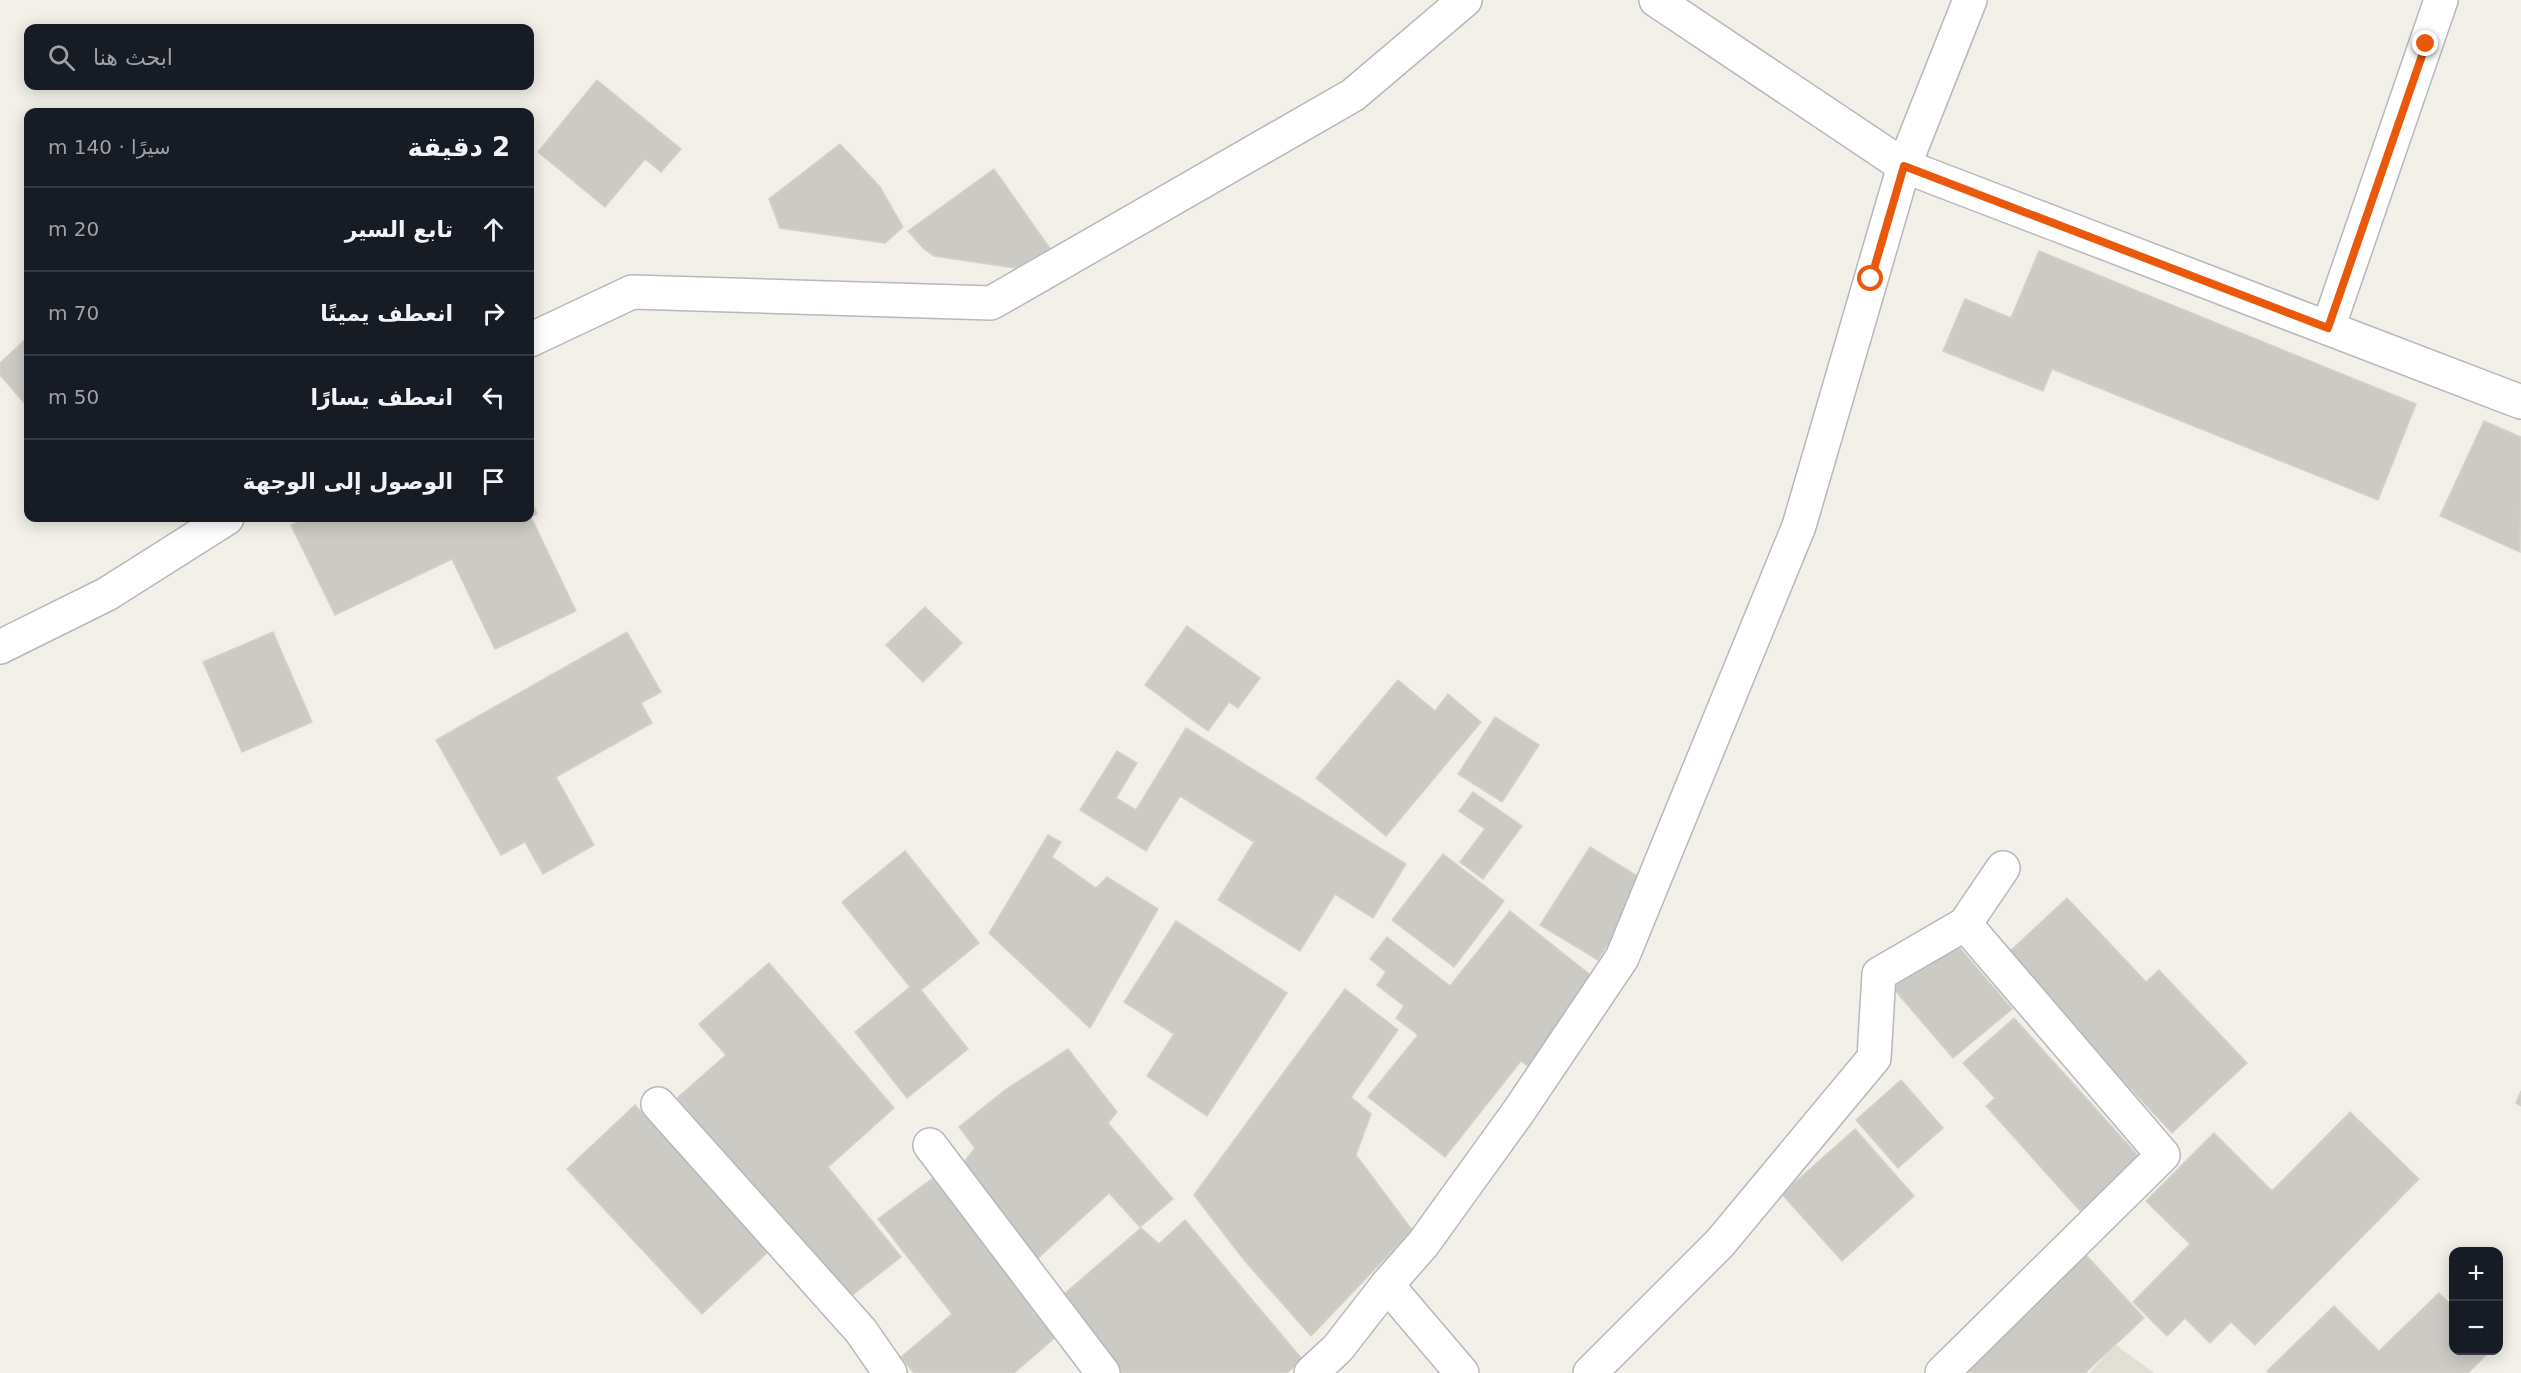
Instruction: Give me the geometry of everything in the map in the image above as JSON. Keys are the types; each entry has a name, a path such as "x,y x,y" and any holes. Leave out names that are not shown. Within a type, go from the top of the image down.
{"street":[{"path":"534,338 632,292 991,303 1353,95 1465,0"},
{"path":"1656,0 1904,166 2521,402"},
{"path":"1311,1373 1338,1348 1387,1285 1423,1244 1519,1111 1622,958 1799,526 1904,166 1970,0"},
{"path":"2328,328 2441,0"},
{"path":"0,647 107,594 221,522"},
{"path":"1590,1373 1720,1243 1874,1058 1879,974 1965,924 2003,868"},
{"path":"1942,1373 2163,1155 1965,924"},
{"path":"658,1104 861,1331 890,1373"},
{"path":"930,1145 1103,1373"},
{"path":"1387,1285 1462,1373"}],"shaded area":[{"path":"2116,1345 2154,1373 2089,1373"}],"building":[{"path":"597,80 681,149 661,172 645,159 605,207 538,152"},
{"path":"840,144 880,187 903,227 885,243 780,228 769,199"},
{"path":"994,169 1056,257 1038,270 1029,262 1015,268 934,256 924,249 908,231"},
{"path":"2039,251 2416,404 2378,500 2052,369 2043,391 1943,351 1965,299 2011,318"},
{"path":"24,341 24,402 0,375 0,363"},
{"path":"2484,421 2521,437 2520,552 2440,516"},
{"path":"297,522 533,522 576,611 495,649 452,559 335,615 291,525"},
{"path":"925,607 962,643 923,682 886,645"},
{"path":"1187,626 1260,678 1238,708 1229,702 1208,731 1145,685"},
{"path":"273,632 312,722 242,752 203,662"},
{"path":"627,632 661,692 641,703 652,723 556,777 594,845 543,874 525,842 501,855 436,740"},
{"path":"1398,680 1435,711 1448,694 1481,722 1386,836 1316,778"},
{"path":"1495,717 1539,745 1502,802 1458,774"},
{"path":"1186,728 1406,864 1373,918 1335,894 1300,951 1218,900 1254,842 1180,796 1146,851 1080,810 1117,751 1137,763 1116,798 1136,810"},
{"path":"1473,792 1522,826 1483,879 1460,862 1485,829 1459,811"},
{"path":"1048,835 1061,842 1052,857 1096,888 1107,877 1158,909 1090,1028 989,933"},
{"path":"1590,847 1647,882 1598,960 1540,925"},
{"path":"905,851 979,943 921,990 968,1049 907,1098 855,1032 910,987 842,902"},
{"path":"1443,854 1504,901 1454,967 1392,920"},
{"path":"2067,898 2146,982 2159,970 2247,1063 2172,1133 2006,955"},
{"path":"1510,911 1599,982 1536,1072 1521,1061 1445,1157 1368,1097 1418,1035 1396,1018 1404,1006 1377,985 1386,972 1370,959 1387,937 1450,986"},
{"path":"1176,921 1287,993 1207,1116 1147,1076 1174,1034 1124,1002"},
{"path":"1951,938 2012,1009 1953,1058 1893,988"},
{"path":"769,963 894,1108 828,1167 901,1257 846,1300 677,1098 726,1055 699,1024"},
{"path":"1345,989 1398,1030 1351,1097 1371,1114 1356,1155 1412,1230 1311,1336 1244,1260 1194,1195"},
{"path":"2014,1018 2141,1159 2082,1213 1986,1106 1995,1098 1963,1063"},
{"path":"1068,1049 1117,1112 1108,1123 1173,1199 1140,1227 1109,1193 1035,1261 957,1171 975,1148 959,1127 1005,1090"},
{"path":"1901,1080 1943,1128 1898,1168 1856,1120"},
{"path":"2521,1091 2521,1106 2516,1103"},
{"path":"635,1105 770,1250 702,1314 567,1169"},
{"path":"2350,1112 2419,1179 2255,1345 2231,1322 2210,1343 2185,1318 2167,1336 2133,1302 2190,1244 2146,1201 2214,1133 2272,1191"},
{"path":"1855,1129 1914,1196 1842,1261 1782,1194"},
{"path":"933,1178 1057,1336 1014,1373 914,1373 901,1357 952,1314 878,1219"},
{"path":"1185,1220 1302,1359 1287,1373 1118,1373 1057,1300 1141,1228 1159,1244"},
{"path":"2085,1254 2144,1318 2085,1373 1957,1373"},
{"path":"2439,1293 2449,1303 2449,1355 2486,1355 2468,1373 2269,1373 2267,1371 2334,1306 2379,1351"}],"route":[{"path":"1871,279 1904,166 2328,328 2426,44"}]}
